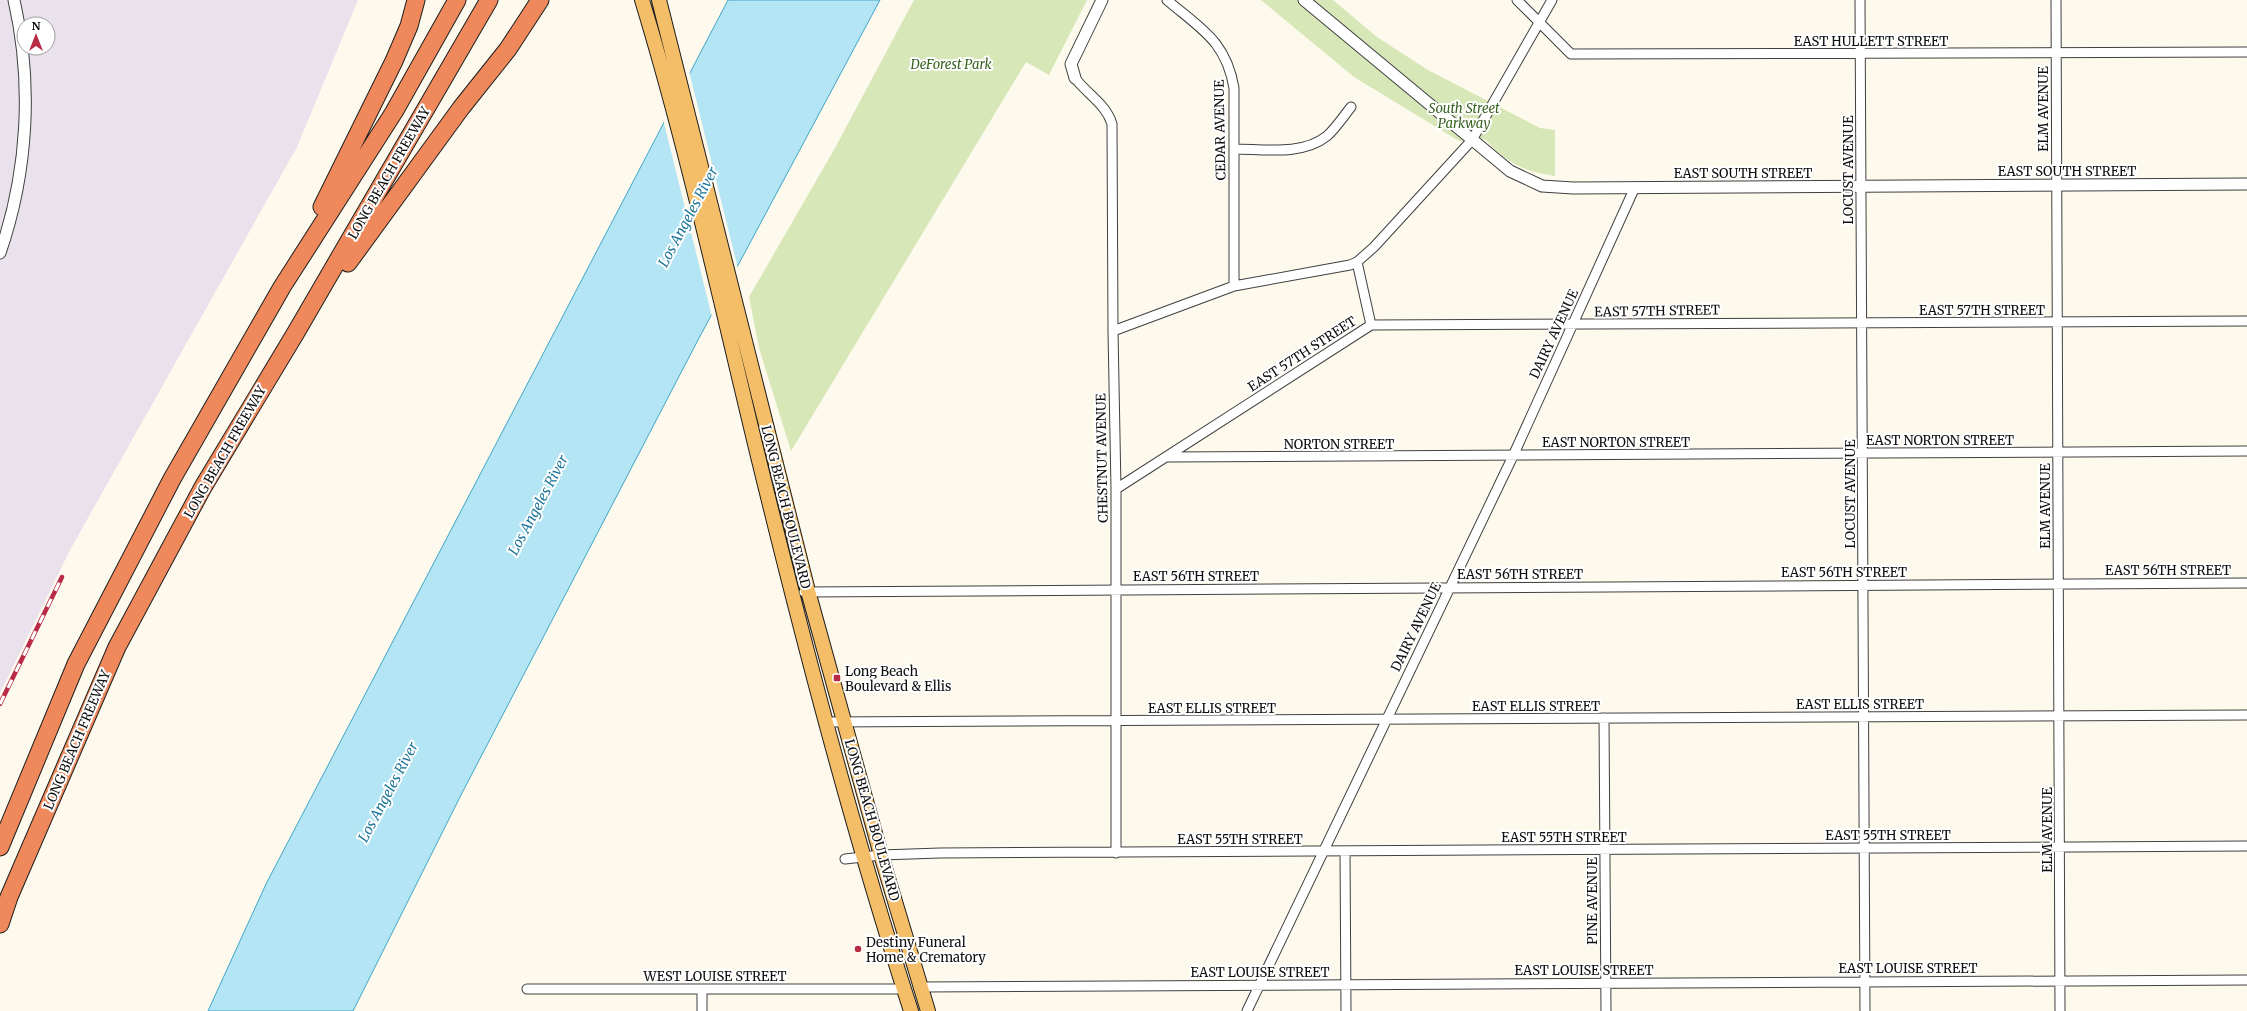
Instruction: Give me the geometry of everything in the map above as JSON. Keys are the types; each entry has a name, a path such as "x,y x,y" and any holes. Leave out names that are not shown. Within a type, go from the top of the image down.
{"highway":[{"path":"282,287 394,61 409,26 416,0"},
{"name":"LONG BEACH FREEWAY","path":"0,847 76,664 172,479 282,287 394,112 457,0"},
{"name":"LONG BEACH FREEWAY","path":"0,924 10,897 116,647 203,487 295,334 489,0"},
{"path":"295,334 461,108 508,49 540,0"}],"main road":[{"name":"LONG BEACH BOULEVARD","path":"642,0 665,53 808,591 881,855 928,1011"},
{"name":"LONG BEACH BOULEVARD","path":"659,0 665,53 793,593 863,857 911,1011"}],"street":[{"path":"0,253 13,209 22,161 25,111 25,68 14,0"},
{"path":"1075,78 1071,64 1102,0"},
{"name":"CEDAR AVENUE","path":"1167,0 1218,44 1228,62 1234,88 1234,286"},
{"name":"EAST SOUTH STREET","path":"1304,0 1510,171 1542,186 1635,188 2247,184"},
{"name":"EAST HULLETT STREET","path":"1517,0 1571,54 2056,54 2247,52"},
{"path":"1113,331 1234,286 1337,268 1357,262 1374,247 1472,140 1552,0"},
{"name":"LOCUST AVENUE","path":"1860,0 1865,1011"},
{"name":"ELM AVENUE","path":"2056,0 2055,185 2058,452 2060,1011"},
{"name":"CHESTNUT AVENUE","path":"1075,78 1084,90 1104,106 1112,124 1113,331 1116,489 1116,853"},
{"path":"1234,149 1295,149 1307,146 1326,136 1350,107"},
{"name":"DAIRY AVENUE","path":"1247,1011 1324,852 1385,720 1513,456 1635,188"},
{"path":"1357,262 1372,325"},
{"name":"EAST 57TH STREET","path":"1116,489 1372,325 2247,321"},
{"name":"EAST NORTON STREET","path":"1513,456 2247,451"},
{"name":"NORTON STREET","path":"1165,458 1513,456"},
{"name":"EAST 56TH STREET","path":"793,593 808,591 2247,583"},
{"name":"EAST ELLIS STREET","path":"826,722 2247,715"},
{"name":"PINE AVENUE","path":"1604,718 1606,1011"},
{"name":"EAST 55TH STREET","path":"845,859 881,855 1605,849 1865,849 2247,846"},
{"path":"1345,852 1346,1011"},
{"name":"EAST LOUISE STREET","path":"921,987 2247,980"},
{"name":"WEST LOUISE STREET","path":"527,989 904,989"},
{"path":"702,989 702,1011"}],"shaded area":[{"path":"0,0 358,0 297,147 70,550 0,693"}],"green space":[{"name":"DeForest Park","path":"914,0 1087,0 1049,75 1026,62 791,451 759,348 749,297 835,148"},
{"name":"South Street Parkway","path":"1261,0 1333,0 1377,37 1428,70 1540,128 1555,130 1555,176 1516,165 1508,160 1485,139 1459,141 1354,77"}],"water":[{"name":"Los Angeles River","path":"728,0 880,0 698,340 461,795 353,1011 208,1011 266,884"}],"pier":[{"path":"689,71 738,269 712,317 663,119"}],"railway":[{"path":"0,704 62,577"}],"place":[{"name":"Long Beach Boulevard & Ellis","path":"837,678"},
{"name":"Destiny Funeral Home & Crematory","path":"858,949"}]}
